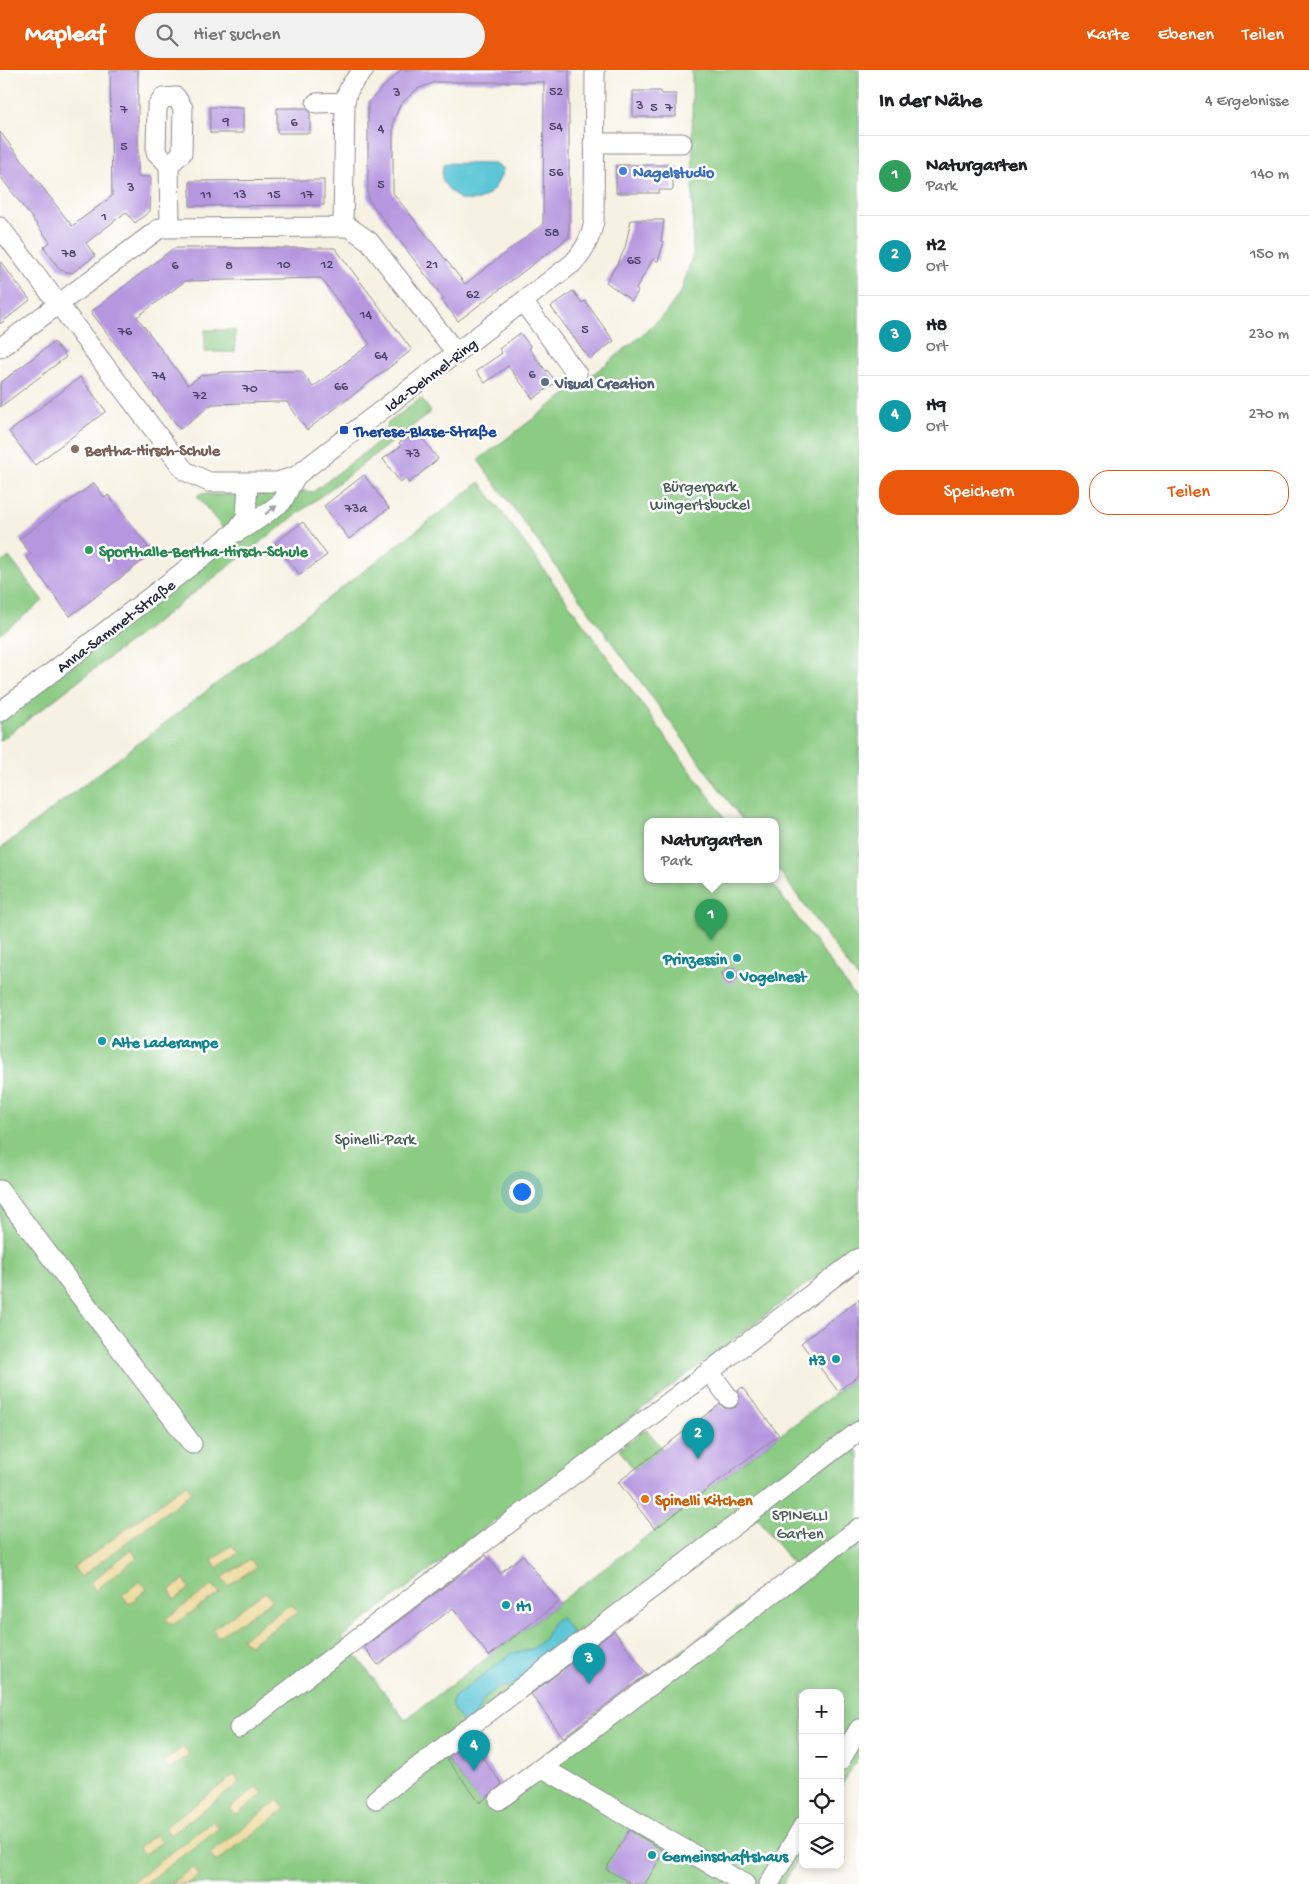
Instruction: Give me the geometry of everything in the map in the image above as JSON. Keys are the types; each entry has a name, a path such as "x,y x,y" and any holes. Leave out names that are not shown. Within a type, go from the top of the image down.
{"street":[{"path":"343,227 344,102 352,82 364,70"},
{"name":"Ida-Dehmel-Ring","path":"0,227 185,471 209,482 277,482 296,476 457,354 573,263 588,244 594,221 595,70"},
{"path":"316,103 344,102"},
{"path":"594,143 682,143"},
{"path":"169,165 170,227"},
{"path":"0,348 160,228 349,227 369,241 457,354"},
{"path":"523,302 577,374"},
{"path":"235,532 257,520 282,502 296,476"},
{"name":"Anna-Sammet-Straße","path":"0,712 235,532 246,517 248,483"},
{"path":"0,1190 192,1444"},
{"path":"239,1728 859,1258"},
{"path":"709,1371 729,1398"},
{"path":"376,1799 859,1431"},
{"path":"499,1800 859,1528"},
{"path":"844,1755 859,1729"},
{"path":"543,1768 745,1884"},
{"path":"769,1884 799,1833"}],"green space":[{"name":"Bürgerpark Wingertsbuckel","path":"692,70 859,70 859,980 779,870 779,818 741,818 478,460 609,362 650,328 667,311 681,292 693,254"},
{"path":"205,330 235,330 235,352 205,352"},
{"path":"421,398 431,412 0,741 0,721 234,542 197,496 201,493 215,495 280,494 297,490 313,492 385,437 388,423"},
{"name":"Spinelli-Park","path":"480,482 725,818 644,818 644,883 772,883 859,1002 859,1244 342,1637 405,1720 859,1375 859,1441 853,1446 859,1454 859,1756 844,1781 844,1689 799,1689 799,1858 783,1884 0,1884 0,849","holes":["758,1518 794,1566 480,1803 445,1757"]},
{"path":"9,557 43,601 0,634 0,564"},
{"path":"646,1429 662,1448 634,1470 619,1449"}],"sand":[{"path":"186,1484 192,1492 81,1577 74,1568"},
{"path":"232,1545 238,1553 217,1568 212,1560"},
{"path":"131,1550 137,1557 95,1591 90,1582"},
{"path":"250,1559 256,1567 228,1586 222,1578"},
{"path":"184,1580 190,1588 175,1600 169,1590"},
{"path":"140,1581 147,1589 129,1604 122,1595"},
{"path":"213,1585 220,1593 173,1625 165,1619"},
{"path":"265,1592 273,1600 217,1637 213,1629"},
{"path":"291,1604 298,1612 249,1645 241,1639"},
{"path":"183,1747 189,1755 169,1770 163,1761"},
{"path":"234,1775 240,1783 170,1835 165,1827"},
{"path":"257,1787 263,1794 236,1815 230,1808"},
{"path":"278,1800 285,1809 216,1862 210,1854"},
{"path":"213,1821 219,1828 145,1884 130,1884"},
{"path":"156,1834 162,1842 144,1854 138,1848"},
{"path":"193,1867 199,1875 187,1884 170,1884"}],"water":[{"path":"445,163 494,164 503,169 500,178 491,192 483,198 478,200 461,200 448,188 443,180 442,175"},
{"path":"560,1617 573,1633 560,1643 556,1653 510,1687 499,1687 487,1695 477,1713 464,1723 451,1706 454,1697 512,1653 532,1649 543,1640 553,1622"}],"building":[{"path":"110,70 138,70 138,177 151,177 150,211 135,223 126,212 86,243 95,256 72,273 60,270 44,247 50,242 0,176 0,132 72,226 112,196"},
{"path":"401,70 569,70 569,237 458,321 442,300 444,299 368,199 368,102","holes":["435,82 544,82 543,224 465,284 393,193 393,122 400,105 417,89"]},
{"path":"633,91 661,91 661,94 676,94 676,117 633,117"},
{"path":"210,107 243,108 243,133 210,133"},
{"path":"277,108 306,108 310,113 310,133 277,133"},
{"path":"616,165 673,165 673,190 659,190 659,193 616,193"},
{"path":"324,180 324,205 190,206 190,181"},
{"path":"631,220 664,220 661,241 664,242 658,261 653,259 636,289 638,291 632,301 606,282 625,248"},
{"path":"174,248 335,248 412,350 307,430 287,402 212,404 180,429 91,312","holes":["321,278 370,344 313,387 301,371 224,372 202,375 188,385 137,317 185,281"]},
{"path":"0,261 30,300 0,324"},
{"path":"573,291 582,303 585,301 614,341 590,359 551,307"},
{"path":"520,333 531,347 529,349 556,382 533,399 508,366 485,383 476,371 502,353 499,349"},
{"path":"54,342 66,357 0,407 0,383"},
{"path":"80,377 106,411 35,465 9,432"},
{"path":"419,434 438,459 409,483 406,478 400,482 383,459 401,446 399,443 408,436 410,440"},
{"path":"364,475 389,508 349,539 324,506"},
{"name":"Sporthalle-Bertha-Hirsch-Schule","path":"94,483 105,498 108,495 153,553 70,616 26,557 31,554 19,539"},
{"path":"303,522 327,555 300,575 275,543"},
{"path":"733,967 739,975 730,984 725,981 722,973 725,969"},
{"name":"H3","path":"859,1299 859,1375 838,1391 801,1343"},
{"path":"742,1387 779,1435 655,1529 618,1482 720,1404 724,1408 736,1407 740,1397 738,1391"},
{"name":"H1","path":"486,1555 500,1573 523,1555 559,1602 489,1656 453,1608 378,1665 364,1647"},
{"path":"614,1631 647,1674 563,1737 531,1694"},
{"path":"470,1741 502,1784 480,1803 447,1759"},
{"name":"Gemeinschaftshaus","path":"629,1830 664,1851 645,1884 632,1884 606,1869"}],"place":[{"name":"Nagelstudio","path":"623,171"},
{"name":"Visual Creation","path":"545,382"},
{"name":"Therese-Blase-Straße","path":"344,430"},
{"name":"Bertha-Hirsch-Schule","path":"75,449"},
{"name":"Sporthalle-Bertha-Hirsch-Schule","path":"89,550"},
{"name":"Naturgarten","path":"711,940"},
{"name":"Prinzessin","path":"737,958"},
{"name":"Vogelnest","path":"730,975"},
{"name":"Alte Laderampe","path":"102,1041"},
{"name":"H3","path":"836,1359"},
{"name":"H2","path":"698,1459"},
{"name":"Spinelli Kitchen","path":"645,1499"},
{"name":"H1","path":"506,1605"},
{"name":"H8","path":"589,1684"},
{"name":"H9","path":"474,1771"},
{"name":"Gemeinschaftshaus","path":"652,1855"}],"park label":[{"name":"SPINELLI Garten","path":"800,1523"}]}
